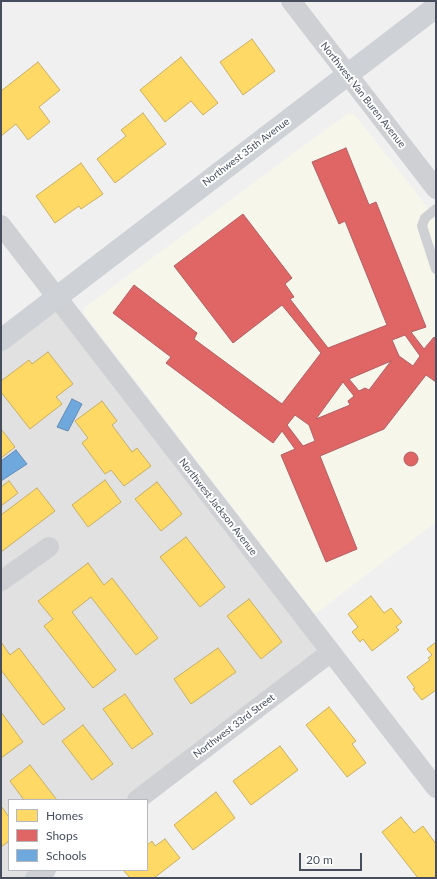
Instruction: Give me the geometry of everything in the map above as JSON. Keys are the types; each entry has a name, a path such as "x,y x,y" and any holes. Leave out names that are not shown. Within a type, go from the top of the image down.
{"main road":[{"name":"Northwest 35th Avenue","path":"1,340 436,7"}],"street":[{"name":"Northwest Van Buren Avenue","path":"291,1 436,189"},
{"name":"Northwest Jackson Avenue","path":"1,225 436,788"},
{"path":"1,581 49,547"},
{"name":"Northwest 33rd Street","path":"138,799 331,652"},
{"path":"35,878 45,871"}],"lane":[{"path":"436,209 425,218 422,226 436,269"}],"shaded area":[{"path":"347,114 354,114 436,218 436,522 315,614 83,311 84,308"},
{"path":"55,309 324,651 130,799 8,799 8,871 36,871 26,878 1,878 1,349"}],"building: Homes":[{"path":"252,39 275,71 243,95 220,62"},
{"path":"181,57 218,103 203,115 191,101 165,122 140,90"},
{"path":"38,62 60,90 39,107 50,122 28,140 16,124 1,136 1,91"},
{"path":"143,113 166,144 115,183 97,159 126,136 121,130"},
{"path":"81,163 103,194 81,209 79,206 55,223 36,196"},
{"path":"48,352 73,384 56,397 62,404 30,429 1,392 1,381 29,360 32,364"},
{"path":"102,401 117,421 112,425 132,452 137,448 151,466 124,486 111,470 105,474 82,443 88,438 75,421"},
{"path":"1,429 15,447 1,458"},
{"path":"105,480 121,502 88,527 72,505"},
{"path":"9,481 18,493 1,506 1,487"},
{"path":"157,482 182,514 161,531 135,499"},
{"path":"37,488 55,511 1,552 1,515"},
{"path":"186,537 225,587 200,607 160,557"},
{"path":"88,563 104,585 112,578 158,638 136,655 91,597 72,612 116,670 93,688 44,626 53,619 38,601"},
{"path":"371,596 384,613 391,608 402,622 396,627 399,630 372,651 363,639 360,642 352,632 358,627 348,614"},
{"path":"249,599 282,642 261,659 227,616"},
{"path":"1,642 10,655 19,648 65,709 43,725 1,670"},
{"path":"436,642 436,690 422,700 413,689 415,688 407,677 430,660 428,658 432,655 427,649"},
{"path":"218,648 236,672 191,704 174,679"},
{"path":"125,694 153,734 132,749 103,709"},
{"path":"329,707 356,741 352,744 366,763 347,777 306,725"},
{"path":"1,712 23,742 1,758"},
{"path":"83,725 113,764 92,780 62,741"},
{"path":"280,746 298,770 251,805 233,781"},
{"path":"30,765 56,799 23,799 10,781"},
{"path":"216,792 235,818 193,850 174,825"},
{"path":"1,806 8,816 8,842 1,847"},
{"path":"401,817 414,833 423,826 436,844 436,878 418,878 382,832"},
{"path":"165,839 180,858 154,878 130,878 124,871 148,871 148,844 152,841 155,846"}],"building: Shops":[{"path":"346,148 369,205 376,202 426,327 411,332 424,349 434,337 436,339 436,382 426,375 384,429 320,456 357,549 326,562 281,455 295,449 282,431 273,443 166,363 171,357 113,313 134,285 197,333 194,339 282,404 321,353 282,305 233,343 174,266 243,214 292,278 285,284 294,297 290,299 328,348 387,325 345,221 339,224 312,162","holes":["405,335 420,356 413,366 399,356 392,340","391,361 369,390 365,388 359,391 349,379","343,382 354,396 348,401 350,405 316,419","295,415 309,425 315,441 303,446 287,425"]},
{"path":"411,452 416,454 418,459 416,464 411,466 406,464 404,459 406,454"}],"building: Schools":[{"path":"72,399 82,404 68,431 57,427"},
{"path":"16,450 27,464 1,481 1,461"}]}
